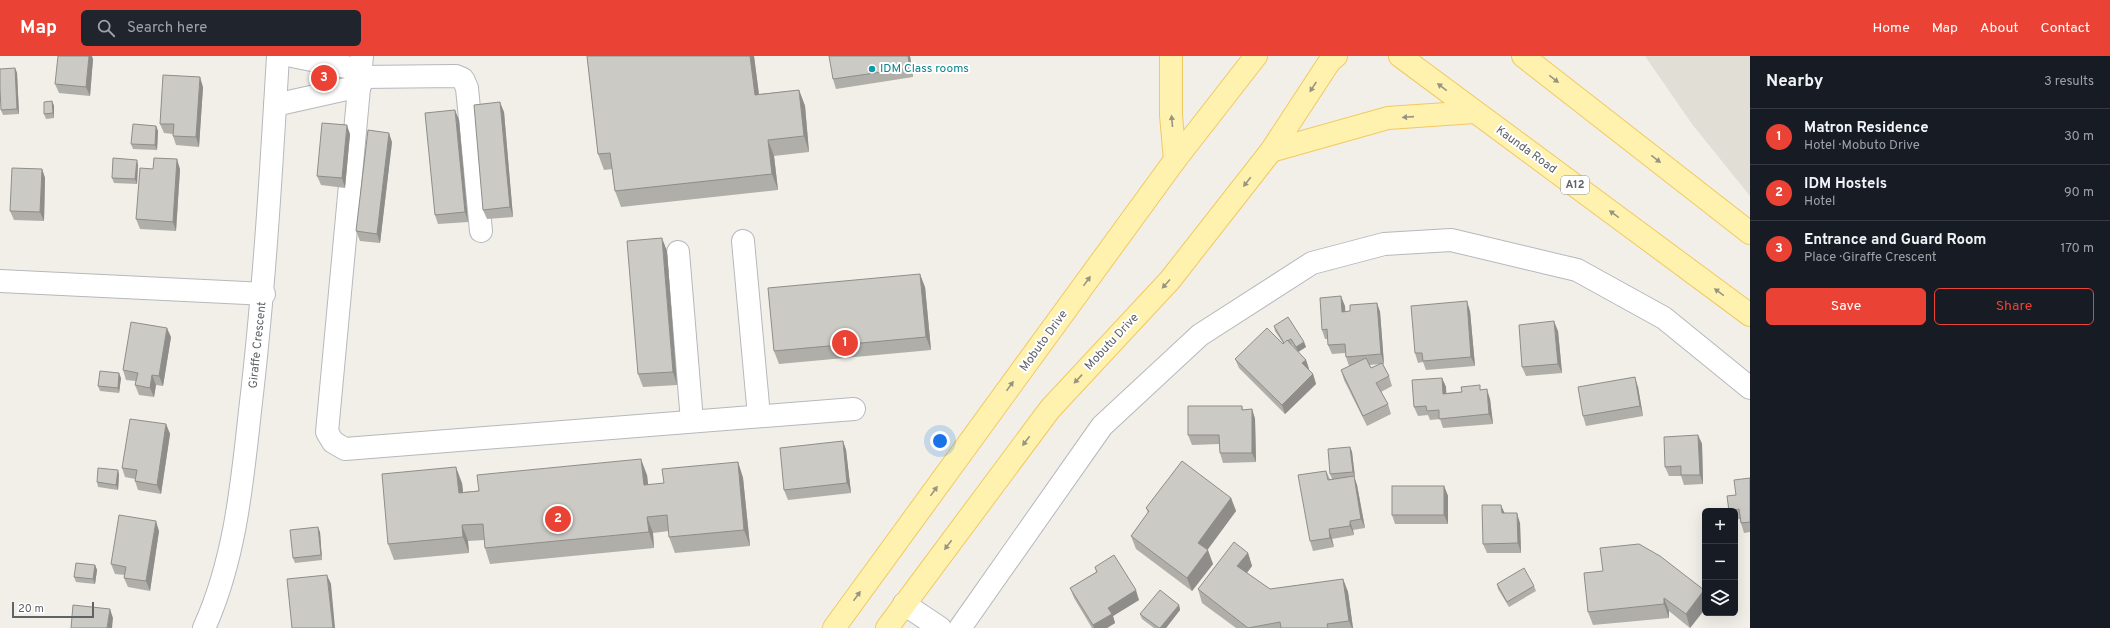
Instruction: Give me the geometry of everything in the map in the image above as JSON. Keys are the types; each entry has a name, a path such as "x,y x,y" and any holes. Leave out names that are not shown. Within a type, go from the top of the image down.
{"main road":[{"path":"1171,56 1171,115 1175,160"},
{"name":"Mobuto Drive","path":"834,628 1175,160 1256,56"},
{"name":"Mobutu Drive","path":"887,628 1050,409 1170,280 1271,151 1330,61 1336,56"},
{"name":"Kaunda Road","path":"1400,56 1750,315"},
{"path":"1528,58 1750,233"},
{"path":"1271,151 1388,118 1475,112"}],"street":[{"name":"Giraffe Crescent","path":"204,628 226,565 239,505 264,294 278,56"},
{"path":"292,56 361,72 456,76 463,79 467,88 481,231"},
{"path":"275,105 361,72"},
{"path":"361,72 327,432 333,442 345,449 854,409"},
{"path":"960,628 1102,426 1200,335 1312,263 1384,244 1451,240 1577,270 1664,318 1750,388"},
{"path":"743,241 759,416"},
{"path":"678,252 692,421"},
{"path":"0,281 264,294"},
{"path":"904,604 940,628"}],"shaded area":[{"path":"1645,56 1750,56 1750,196 1692,124"}],"building":[{"path":"58,56 89,56 86,87 55,84"},
{"path":"587,56 750,56 755,95 799,90 804,136 768,140 772,174 615,191 610,153 598,154"},
{"name":"IDM Class rooms","path":"829,56 908,56 910,68 833,79"},
{"path":"317,67 328,68 328,79 316,79"},
{"path":"15,68 17,109 1,110 0,69"},
{"path":"163,75 200,77 196,137 173,136 174,124 160,124"},
{"path":"52,101 53,113 44,114 44,102"},
{"path":"500,102 510,207 483,210 474,105"},
{"path":"455,110 465,212 435,215 425,113"},
{"path":"322,123 347,125 342,178 317,176"},
{"path":"133,124 156,126 155,145 131,144"},
{"path":"368,130 389,133 377,234 356,231"},
{"path":"113,158 137,160 135,179 112,178"},
{"path":"154,158 177,159 173,222 136,219 140,168 153,169"},
{"path":"12,168 42,169 40,212 10,211"},
{"path":"662,238 673,372 638,374 627,241"},
{"path":"920,274 926,337 774,351 768,288"},
{"path":"1341,296 1342,312 1350,311 1350,305 1377,303 1381,354 1346,357 1345,344 1328,345 1327,329 1322,330 1320,298"},
{"path":"1467,301 1471,357 1423,361 1422,353 1415,353 1411,306"},
{"path":"1288,317 1304,342 1296,347 1291,339 1284,343 1274,326"},
{"path":"1554,321 1558,364 1522,367 1519,325"},
{"path":"131,322 167,328 159,376 152,375 150,388 135,385 138,373 123,370"},
{"path":"1267,328 1283,344 1287,340 1306,360 1302,363 1313,374 1282,405 1235,359"},
{"path":"1366,358 1371,368 1382,363 1389,376 1376,383 1388,404 1363,416 1341,370"},
{"path":"100,371 119,373 118,388 98,386"},
{"path":"1635,377 1640,406 1583,416 1578,387"},
{"path":"1442,378 1443,394 1462,392 1461,387 1480,385 1480,390 1487,389 1489,414 1439,419 1439,410 1427,411 1426,406 1414,407 1412,380"},
{"path":"1188,406 1242,406 1242,410 1252,409 1252,453 1220,453 1219,435 1188,435"},
{"path":"130,419 166,424 157,485 135,481 137,470 122,468"},
{"path":"1698,435 1700,475 1681,475 1681,466 1665,467 1664,437"},
{"path":"843,441 847,483 784,490 780,448"},
{"path":"1350,447 1353,472 1330,474 1328,449"},
{"path":"641,459 644,485 664,483 662,469 738,462 744,530 669,537 667,515 647,517 649,532 485,548 483,524 462,525 463,537 388,544 382,474 456,467 459,493 479,491 477,475"},
{"path":"1182,461 1231,498 1198,543 1208,550 1187,578 1131,536 1149,511 1146,508"},
{"path":"98,468 118,470 116,485 97,482"},
{"path":"1326,471 1328,480 1354,476 1361,519 1350,521 1350,526 1329,529 1330,538 1310,541 1298,475"},
{"path":"1750,478 1750,522 1741,523 1739,509 1729,508 1727,496 1736,495 1734,480"},
{"path":"1392,486 1444,486 1444,515 1392,515"},
{"path":"1482,505 1501,505 1502,513 1517,513 1518,543 1483,544"},
{"path":"119,515 156,521 146,581 124,578 126,567 111,564"},
{"path":"318,527 321,555 293,558 290,530"},
{"path":"1234,542 1248,553 1237,566 1270,589 1343,579 1349,621 1327,624 1328,628 1281,628 1280,622 1248,628 1198,589"},
{"path":"1639,544 1660,556 1702,588 1702,593 1686,614 1664,598 1664,604 1588,612 1584,573 1603,571 1600,548"},
{"path":"1114,555 1136,590 1108,608 1112,614 1093,625 1070,588 1097,572 1095,567"},
{"path":"76,563 95,565 93,579 74,577"},
{"path":"1524,568 1534,586 1507,602 1497,584"},
{"path":"327,575 333,628 292,628 287,579"},
{"path":"1160,590 1179,605 1159,628 1140,614"},
{"path":"73,605 110,609 107,628 71,628"}],"place":[{"name":"IDM Class rooms","path":"872,69"},
{"name":"Entrance and Guard Room","path":"324,78"},
{"name":"Matron Residence","path":"845,343"},
{"name":"IDM Hostels","path":"558,519"}]}
